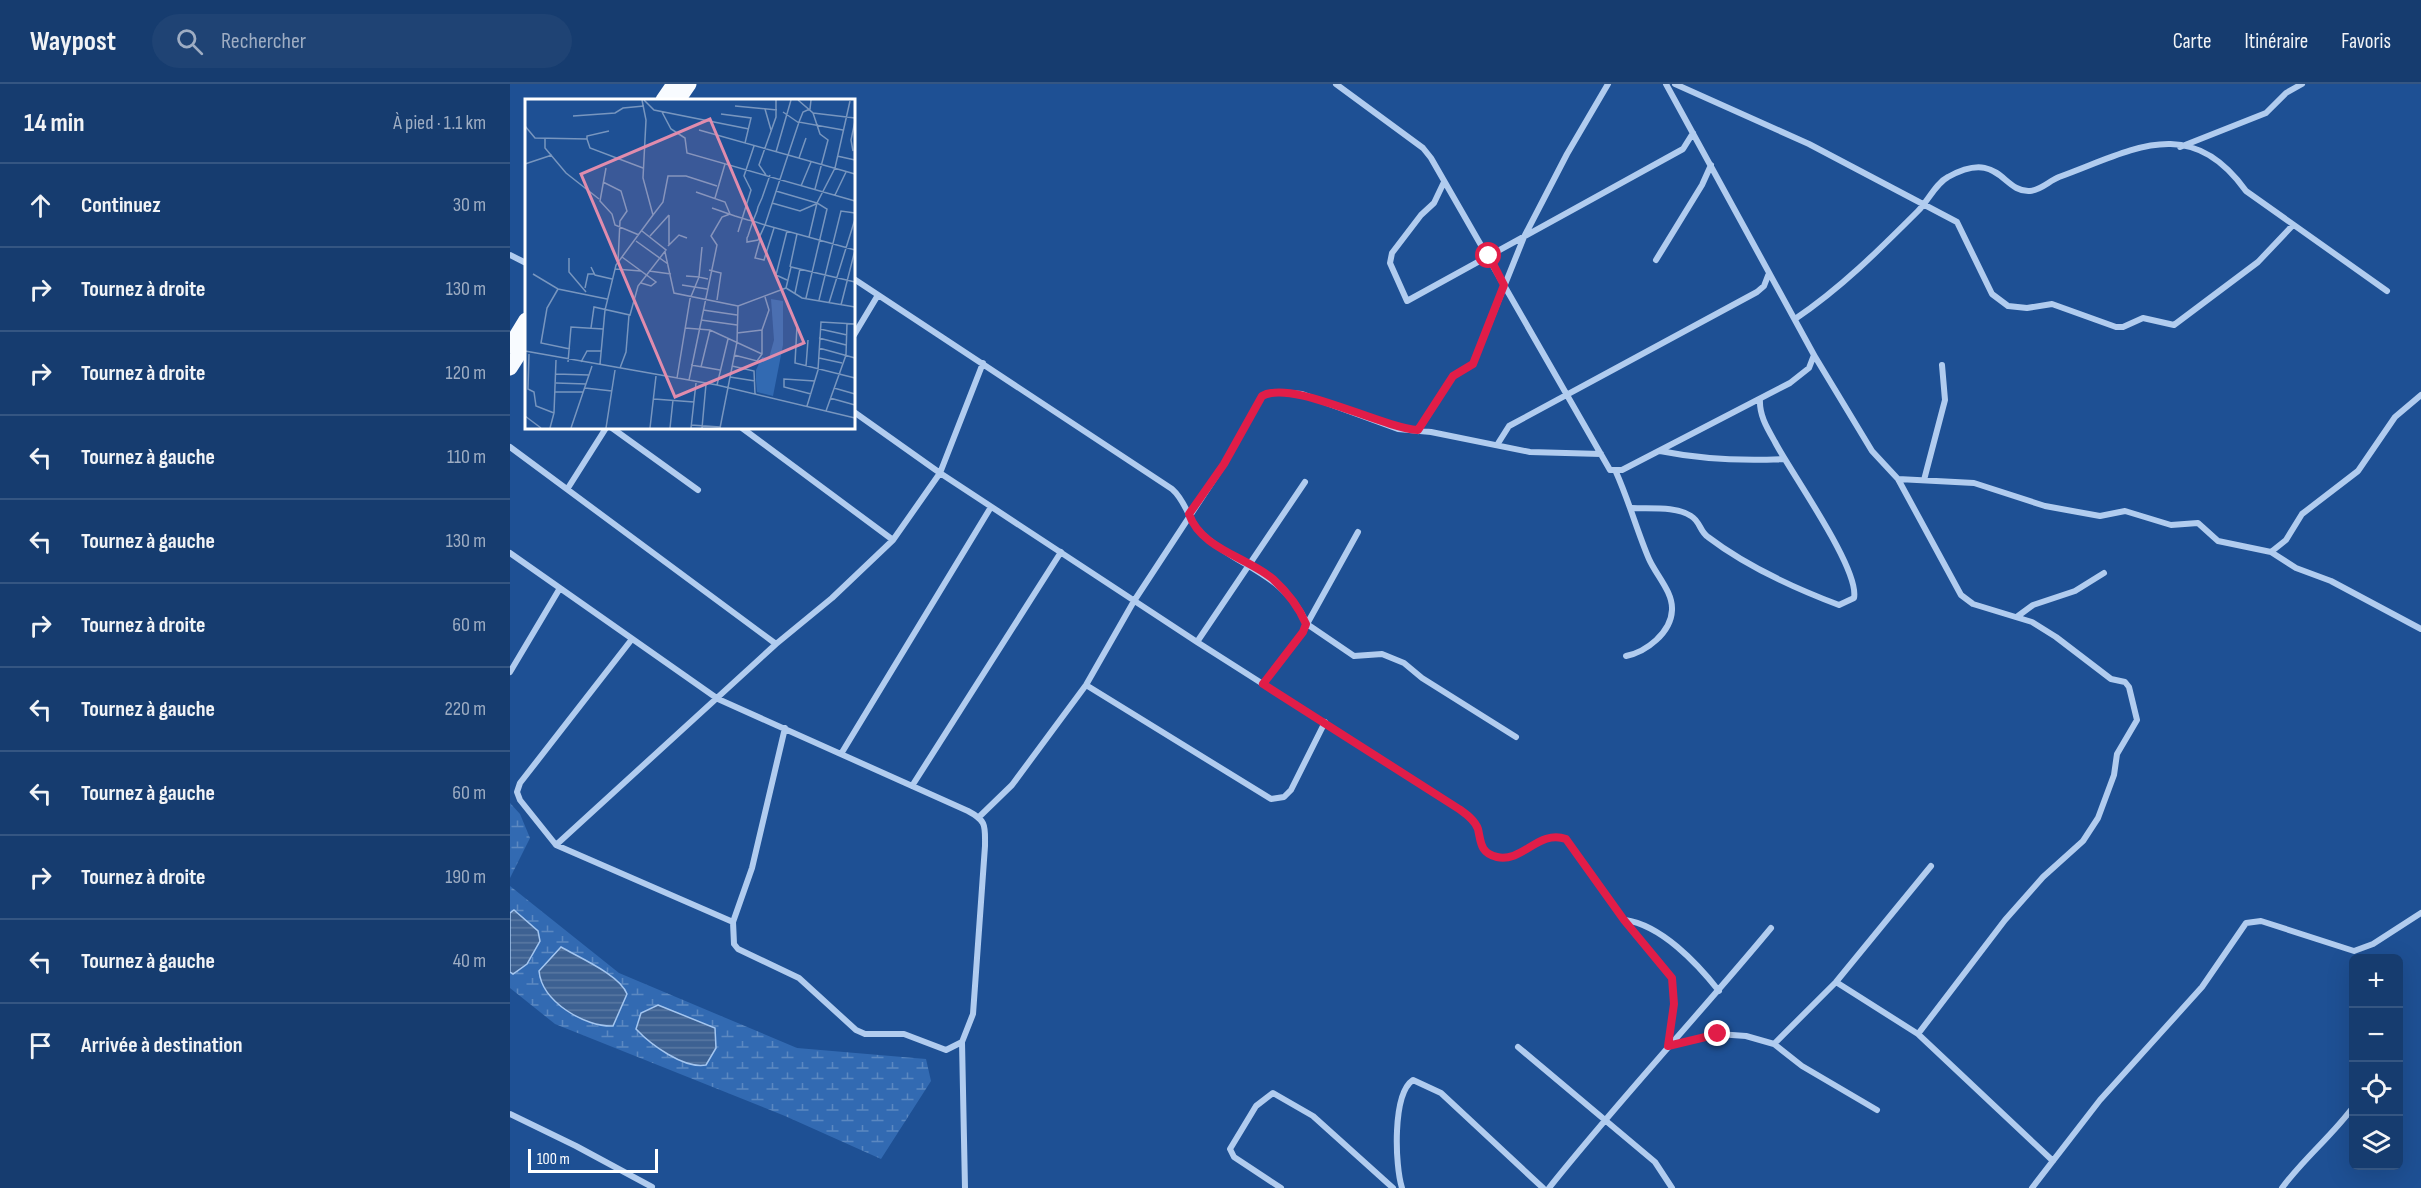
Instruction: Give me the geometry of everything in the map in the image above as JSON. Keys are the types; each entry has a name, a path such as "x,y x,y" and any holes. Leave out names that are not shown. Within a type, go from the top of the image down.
{"main road":[{"path":"664,99 674,84"},
{"path":"679,99 688,84"},
{"path":"510,346 525,322"},
{"path":"510,368 525,345"}],"street":[{"path":"1336,84 1423,148 1489,256 1610,470 1616,472 1660,451 1801,376 1809,368 1814,355"},
{"path":"1418,430 1453,376 1473,364 1524,237 1567,154 1608,84"},
{"path":"1666,84 1814,355 1872,451 1898,479 1961,595 1973,604 2018,616 2056,637 2110,679 2126,682 2129,687 2137,720 2117,754 2114,775 2098,818 2083,841 2043,877 2005,920 1918,1035"},
{"path":"1675,84 1809,144 1957,222 1992,294 2008,306 2026,308 2052,304 2116,327 2123,327 2143,318 2167,325 2180,323 2224,286 2258,262 2293,225"},
{"path":"2180,147 2266,113 2286,93 2302,84"},
{"path":"1444,182 1434,203 1421,215 1392,254 1390,263 1404,299 1410,301 1436,283 1683,149 1694,133"},
{"path":"1795,319 1824,299 1861,267 1924,205 1946,178 1982,167 1990,167 2011,183 2027,191 2143,145 2162,143 2198,149 2219,162 2233,174 2246,191 2387,291"},
{"path":"1656,260 1698,193 1711,165"},
{"path":"510,255 525,262"},
{"path":"1497,445 1509,426 1757,292 1764,286 1769,273"},
{"path":"855,280 1172,489 1185,503 1193,524 1204,536 1272,578 1301,610 1306,624 1354,656 1382,654 1404,663 1422,678 1516,737"},
{"path":"855,334 878,295"},
{"path":"556,845 776,644 832,598 893,540 939,473 983,363"},
{"path":"1924,480 1946,400 1942,365"},
{"path":"980,817 1012,785 1086,685 1134,601 1189,514 1220,471 1262,396 1268,393 1302,394 1398,429 1418,430 1553,454 1601,454"},
{"path":"2271,552 2286,540 2302,514 2358,471 2395,417 2421,394"},
{"path":"1632,508 1675,511 1690,515 1699,522 1704,535 1767,574 1839,604 1851,601 1855,592 1854,583 1838,547 1784,459 1761,415 1760,399"},
{"path":"855,413 939,473 1134,601 1459,809 1472,819 1478,828 1481,847 1489,854 1510,858 1548,838 1566,839 1624,920 1672,978 1674,1004 1668,1046"},
{"path":"568,489 605,429"},
{"path":"613,429 698,490"},
{"path":"743,429 893,540"},
{"path":"510,447 776,644"},
{"path":"1660,451 1686,456 1784,459"},
{"path":"1616,472 1632,508 1649,559 1671,599 1672,610 1670,620 1652,645 1640,653 1626,656"},
{"path":"1898,479 1974,483 2072,512 2100,516 2125,511 2171,525 2198,524 2218,541 2271,552 2296,568 2331,581 2421,629"},
{"path":"1197,642 1305,482"},
{"path":"841,754 991,507"},
{"path":"1263,684 1303,632 1358,532"},
{"path":"912,786 1061,552"},
{"path":"510,553 718,699 980,817 985,824 985,846 973,1014 962,1042 965,1188"},
{"path":"2018,616 2033,605 2075,591 2104,573"},
{"path":"510,672 560,588"},
{"path":"632,639 520,783 517,792 520,800 556,845 733,922"},
{"path":"1086,685 1271,799 1284,797 1291,790 1325,722"},
{"path":"785,729 752,868 733,922 734,944 738,949 799,978 856,1030 865,1034 904,1034 946,1050 962,1042"},
{"path":"1774,1044 1836,982 1931,866"},
{"path":"2032,1188 2100,1100 2202,987 2246,923 2261,921 2354,951 2373,944 2421,913"},
{"path":"1624,920 1654,928 1700,968 1719,991"},
{"path":"1549,1188 1606,1118 1719,991 1771,928"},
{"path":"1836,982 1918,1035 2053,1161"},
{"path":"1668,1046 1718,1034 1746,1036 1774,1044 1802,1066 1877,1110"},
{"path":"1518,1047 1606,1118 1655,1162 1672,1188"},
{"path":"1402,1188 1396,1169 1401,1103 1407,1084 1413,1080 1441,1093 1543,1188"},
{"path":"1281,1188 1234,1157 1230,1149 1256,1106 1273,1093 1313,1116 1393,1188"},
{"path":"2282,1188 2305,1158 2337,1129 2349,1113"},
{"path":"510,1114 652,1187"}],"green space":[{"path":"510,803 520,814 530,838 510,878"},
{"path":"510,886 619,973 797,1048 926,1059 931,1081 881,1159 785,1116 555,1024 510,988"}],"shaded area":[{"path":"514,910 538,931 540,941 527,964 513,974 510,972 510,913"},
{"path":"561,947 608,973 623,987 627,994 613,1026 590,1022 578,1017 556,1002 548,993 539,971"},
{"path":"658,1005 715,1028 716,1048 706,1065 678,1060 650,1042 636,1029 641,1013"}],"route":[{"path":"1489,256 1504,285 1484,338 1473,364 1453,376 1418,430 1398,429 1302,394 1268,393 1262,396 1224,464 1189,514 1193,524 1204,536 1272,578 1301,610 1306,624 1303,632 1263,684 1459,809 1472,819 1478,828 1481,847 1489,854 1510,858 1548,838 1566,839 1624,920 1672,978 1674,1004 1668,1046 1692,1038 1718,1034"}]}
